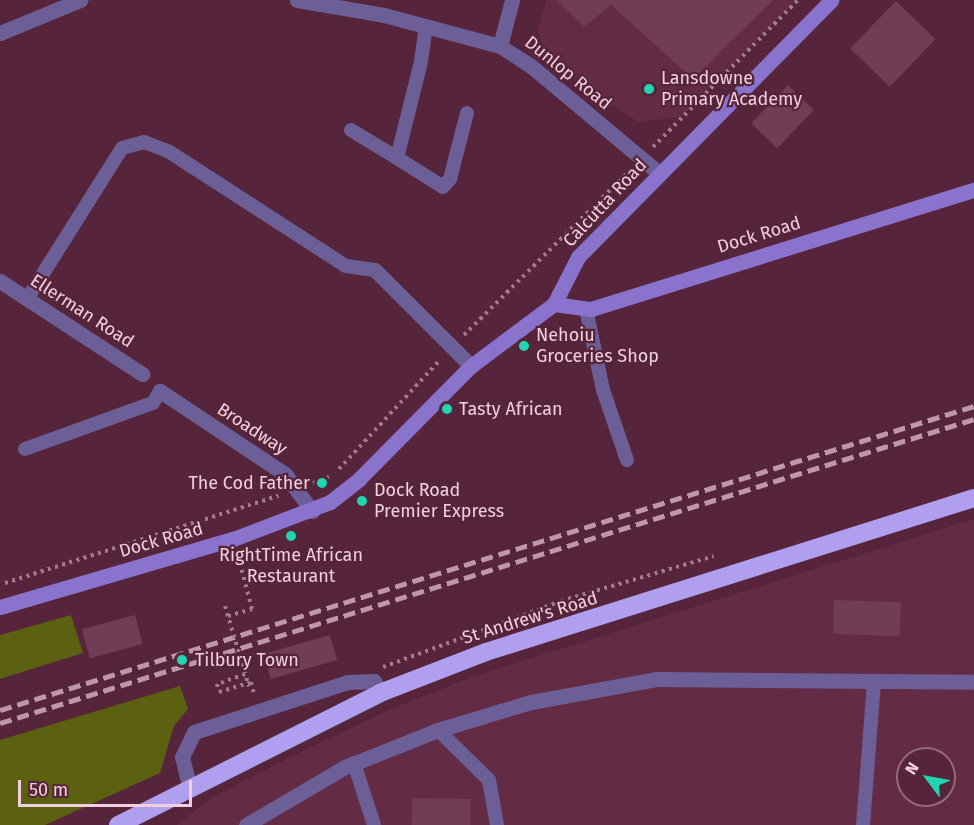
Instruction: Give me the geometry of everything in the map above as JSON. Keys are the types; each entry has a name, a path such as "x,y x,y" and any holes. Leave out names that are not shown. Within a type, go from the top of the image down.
{"highway":[{"name":"St Andrew's Road","path":"118,825 380,693 486,652 974,498"}],"street":[{"path":"0,33 80,0"},
{"name":"Dunlop Road","path":"297,0 426,26 501,46 531,66 660,174"},
{"path":"501,46 512,0"},
{"name":"Calcutta Road","path":"330,502 359,479 471,366 554,304 578,257 831,0"},
{"name":"Dock Road","path":"554,304 586,309 974,190"},
{"path":"375,270 471,366"},
{"name":"Ellerman Road","path":"0,281 142,374"},
{"name":"Broadway","path":"160,391 285,474 312,511"},
{"name":"Dock Road","path":"0,607 233,539 312,511 330,502"},
{"path":"246,825 354,763 438,730 531,702 656,680 974,682"},
{"path":"190,789 182,757 195,732 348,682 374,681 380,693"}],"lane":[{"path":"397,158 421,62 426,26"},
{"path":"351,130 443,187 450,179 467,113"},
{"path":"27,299 122,148 144,142 168,151 346,266 375,270"},
{"path":"586,309 603,390 627,460"},
{"path":"24,449 153,403 160,391"},
{"path":"863,825 874,681"},
{"path":"438,730 489,780 497,825"},
{"path":"354,763 374,825"}],"path":[{"path":"666,134 798,0"},
{"path":"462,338 626,175"},
{"path":"310,484 332,476 444,356"},
{"path":"0,585 284,494"},
{"path":"228,616 252,609 242,573"},
{"path":"225,606 250,685 219,692 217,684 245,674"}],"shaded area":[{"name":"Lansdowne Primary Academy","path":"546,0 796,0 681,117 638,122 547,60 538,31"},
{"path":"974,519 974,825 177,825 211,798 391,709 475,676"}],"green space":[{"path":"71,615 83,653 0,679 0,635"},
{"path":"180,686 188,709 174,726 160,773 45,825 0,825 0,740"}],"building":[{"name":"Lansdowne Primary Academy","path":"556,0 773,0 693,79 611,5 584,27"},
{"path":"896,1 936,39 890,87 850,48"},
{"path":"788,85 814,110 777,148 751,123"},
{"path":"834,600 901,602 900,636 833,634"},
{"name":"Tilbury Town","path":"135,615 143,644 90,658 82,629"},
{"name":"Tilbury Town","path":"330,635 337,660 271,679 264,654"},
{"path":"412,798 471,799 471,825 412,825"}],"railway":[{"path":"0,710 974,406"},
{"path":"0,723 974,419"}],"place":[{"name":"Lansdowne Primary Academy","path":"649,89"},
{"name":"Nehoiu Groceries Shop","path":"524,346"},
{"name":"Tasty African","path":"447,409"},
{"name":"The Cod Father","path":"322,483"},
{"name":"Dock Road Premier Express","path":"362,501"},
{"name":"RightTime African Restaurant","path":"291,536"},
{"name":"Tilbury Town","path":"182,660"}]}
